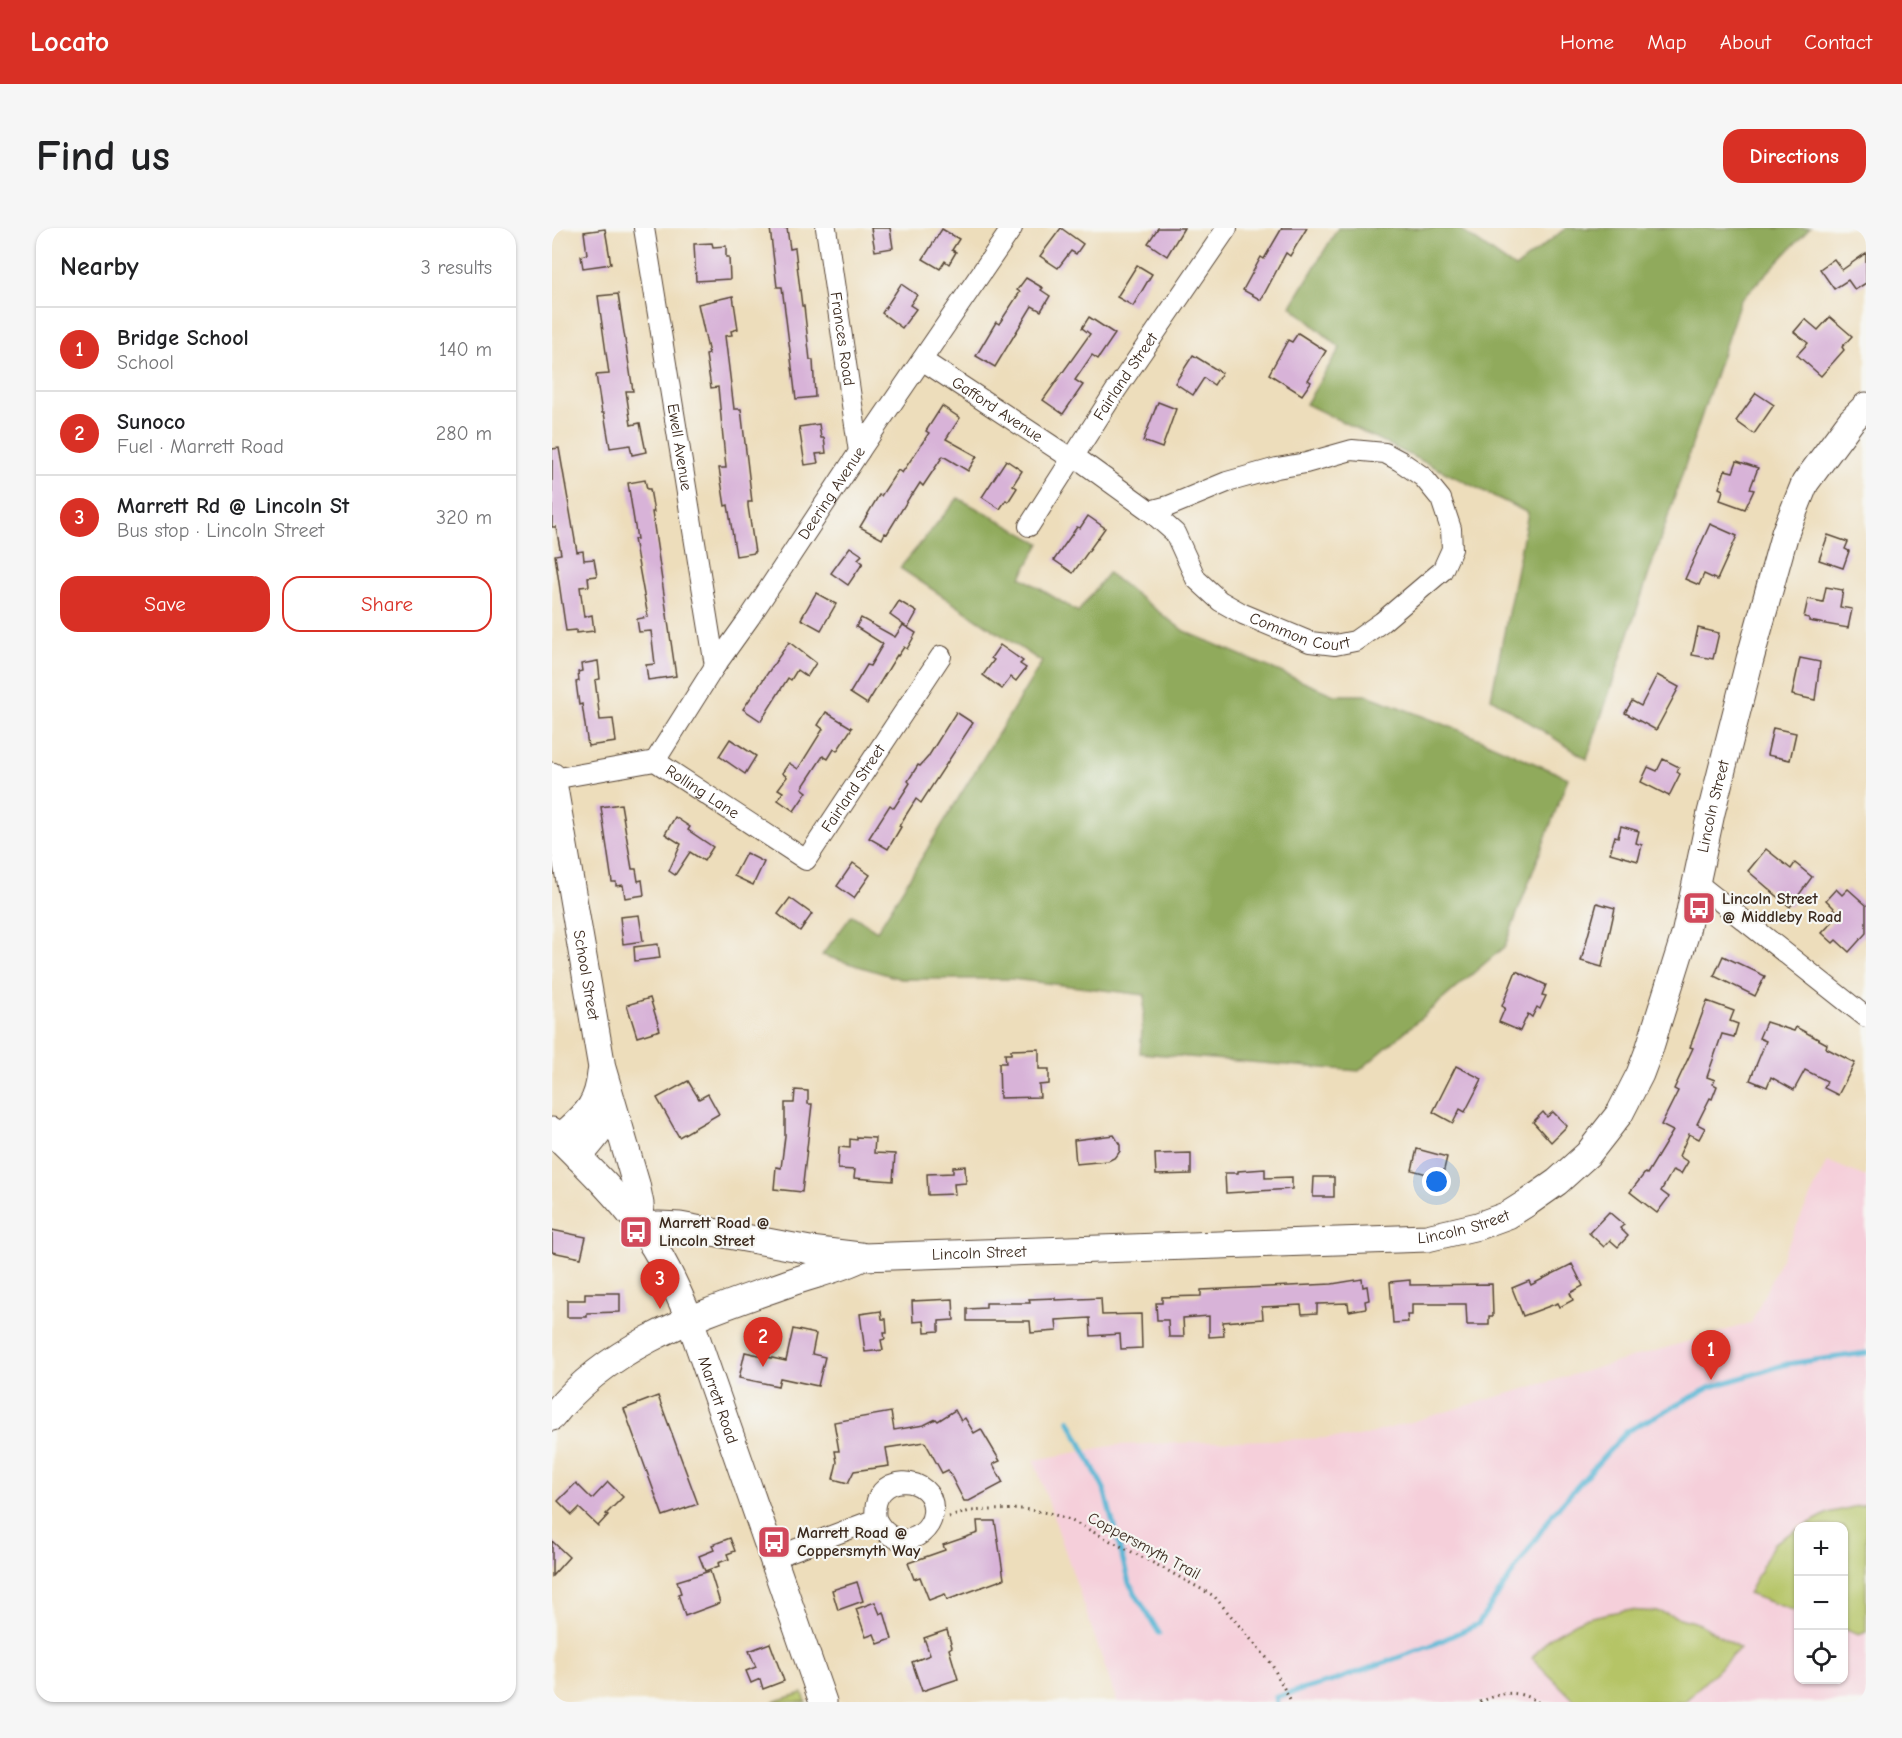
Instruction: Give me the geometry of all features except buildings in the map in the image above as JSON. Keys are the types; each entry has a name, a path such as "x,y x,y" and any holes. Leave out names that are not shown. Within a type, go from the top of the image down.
{"street":[{"name":"Ewell Avenue","path":"644,228 715,666"},
{"name":"Frances Road","path":"826,228 859,452"},
{"name":"Deering Avenue","path":"655,761 715,666 1012,228"},
{"name":"Fairland Street","path":"1029,526 1116,390 1227,228"},
{"name":"Gafford Avenue","path":"922,360 1073,457"},
{"name":"Lincoln Street","path":"552,1417 565,1400 589,1377 633,1346 690,1320 863,1257 1427,1238 1460,1231 1508,1215 1557,1182 1588,1155 1620,1113 1640,1074 1685,935 1711,813 1749,659 1785,533 1805,483 1851,421 1866,406"},
{"name":"Common Court","path":"1073,457 1150,511 1174,533 1196,579 1220,601 1243,614 1310,642 1335,645 1355,641 1382,622 1442,571 1452,549 1451,529 1441,499 1423,477 1400,460 1385,453 1352,450 1306,463 1277,468 1227,482 1169,506 1150,511"},
{"name":"Fairland Street","path":"807,860 941,656"},
{"name":"Rolling Lane","path":"552,778 655,761 807,860"},
{"name":"School Street","path":"552,778 602,1068 636,1184 641,1227"},
{"path":"1697,883 1866,1017"},
{"name":"School Street","path":"563,1142 594,1104 602,1068"},
{"path":"563,1142 602,1129 611,1101"},
{"name":"Marrett Road","path":"563,1142 604,1183 641,1227 658,1253 690,1320 823,1702"},
{"path":"641,1227 680,1226 810,1250 863,1257"},
{"path":"898,1482 917,1484 925,1490 933,1508 932,1517 922,1533 905,1540 887,1534 880,1528 876,1519 874,1510 876,1500 889,1485 898,1482"},
{"path":"773,1558 876,1519"}],"path":[{"name":"Coppersmyth Trail","path":"932,1517 946,1518 970,1511 1023,1509 1049,1513 1070,1520 1214,1596 1271,1663 1291,1702"},
{"path":"1480,1702 1496,1695 1522,1693 1538,1702"}],"shaded area":[{"path":"1827,1161 1866,1177 1866,1702 1117,1702 1034,1460 1116,1445 1359,1437 1751,1323"}],"green space":[{"path":"1338,228 1458,228 1515,268 1566,228 1810,228 1740,301 1587,759 1491,698 1528,513 1306,404 1340,348 1291,306"},
{"path":"958,498 1040,543 1021,577 1078,612 1108,573 1184,631 1334,695 1367,695 1459,730 1568,778 1505,946 1359,1071 1140,1053 1145,995 1012,979 901,979 822,955 852,915 877,931 1042,662 900,568"},
{"path":"1866,1504 1866,1632 1859,1635 1848,1631 1848,1522 1811,1522 1828,1513"},
{"path":"1794,1531 1794,1611 1748,1594 1774,1543"},
{"path":"1625,1610 1660,1612 1700,1624 1740,1648 1684,1702 1576,1702 1532,1658 1549,1638 1582,1619"},
{"path":"803,1693 806,1702 772,1702"}],"waterway":[{"path":"1277,1702 1276,1697 1333,1681 1430,1646 1478,1624 1554,1512 1627,1431 1711,1387 1787,1364 1866,1353"},
{"path":"1069,1420 1104,1489 1129,1583 1159,1633"}],"place":[{"name":"Lincoln Street @ Middleby Road","path":"1699,908"},
{"name":"Marrett Road @ Lincoln Street","path":"636,1232"},
{"name":"Marrett Rd @ Lincoln St","path":"660,1309"},
{"name":"Sunoco","path":"763,1367"},
{"name":"Bridge School","path":"1711,1380"},
{"name":"Marrett Road @ Coppersmyth Way","path":"774,1542"}]}
